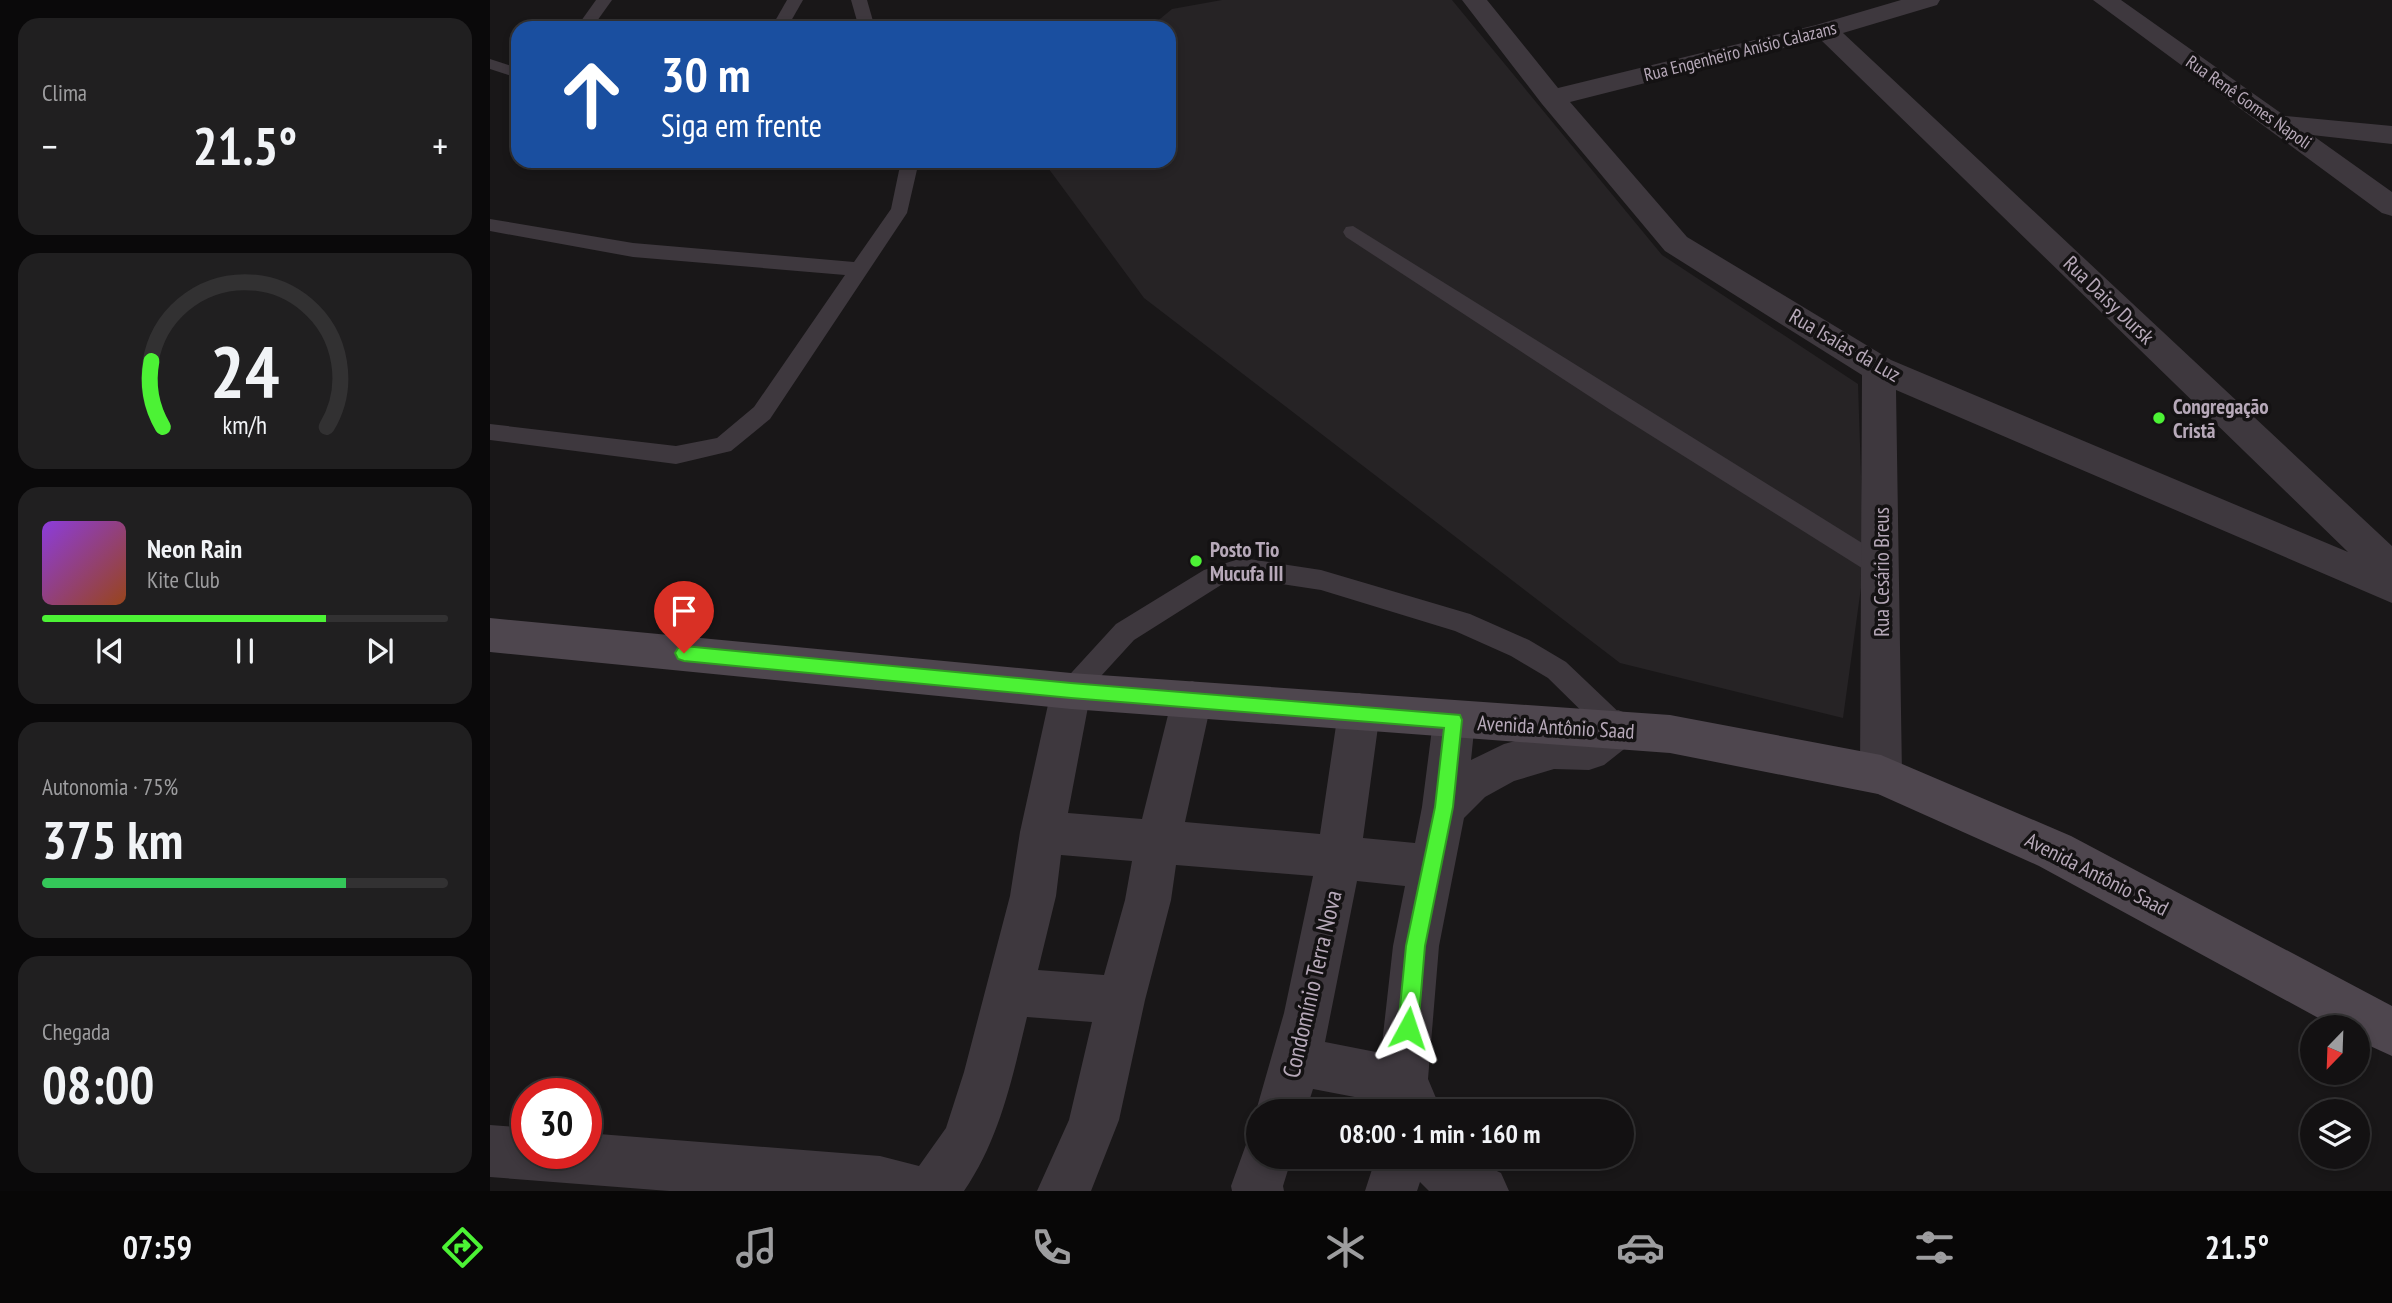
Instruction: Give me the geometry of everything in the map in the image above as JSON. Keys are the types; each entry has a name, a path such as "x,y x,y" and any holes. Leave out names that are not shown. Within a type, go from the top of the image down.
{"main road":[{"name":"Avenida Antônio Saad","path":"490,635 1071,691 1670,734 1881,775 2055,850 2392,1032"}],"street":[{"name":"Rua Isaías da Luz","path":"1474,0 1552,98 1676,244 1879,369 2392,587"},
{"name":"Rua Engenheiro Anísio Calazans","path":"1552,98 1825,30 1928,0"},
{"name":"Rua Renê Gomes Napoli","path":"2105,0 2282,124 2392,206"},
{"name":"Rua Daisy Dursk","path":"1825,30 2392,570"},
{"path":"2282,124 2392,135"},
{"name":"Rua Cesário Breus","path":"1879,369 1881,775"},
{"path":"933,1191 964,1146 974,1124 1033,896 1042,832 1071,691"},
{"path":"1063,1191 1069,1184 1094,1120 1121,1000 1148,900 1158,842 1192,699"},
{"name":"Condomínio Terra Nova","path":"1285,1099 1311,1011 1340,857 1359,712"},
{"path":"1297,1061 1407,1097 1416,946 1444,807 1454,720"},
{"path":"1444,807 1470,783 1504,764 1554,750 1589,751 1618,729"},
{"path":"1042,832 1432,867"},
{"path":"1009,992 1121,1000"},
{"path":"490,1151 880,1182 916,1191"},
{"path":"1258,1191 1262,1169"},
{"path":"1391,1191 1398,1169"},
{"path":"1444,1169 1455,1181 1483,1191"}],"lane":[{"path":"589,21 604,0"},
{"path":"783,21 795,0"},
{"path":"859,0 865,21"},
{"path":"490,65 511,71"},
{"path":"490,432 676,455 723,445 762,413 900,209 909,168"},
{"path":"490,226 633,250 859,269"},
{"path":"1353,232 1620,405 1882,568"},
{"path":"1071,691 1125,632 1213,577 1242,568 1321,580 1461,622 1520,648 1557,670 1618,729"}],"shaded area":[{"path":"1222,0 1452,0 1662,255 1858,384 1864,566 1843,718 1620,663 1144,298 1048,168 1176,168 1176,21 1157,21 1172,9"}],"place":[{"name":"Congregação Cristã","path":"2159,418"},
{"name":"Posto Tio Mucufa III","path":"1196,561"}],"route":[{"path":"684,653 1071,691 1454,720 1444,807 1416,946 1408,1028"}]}
